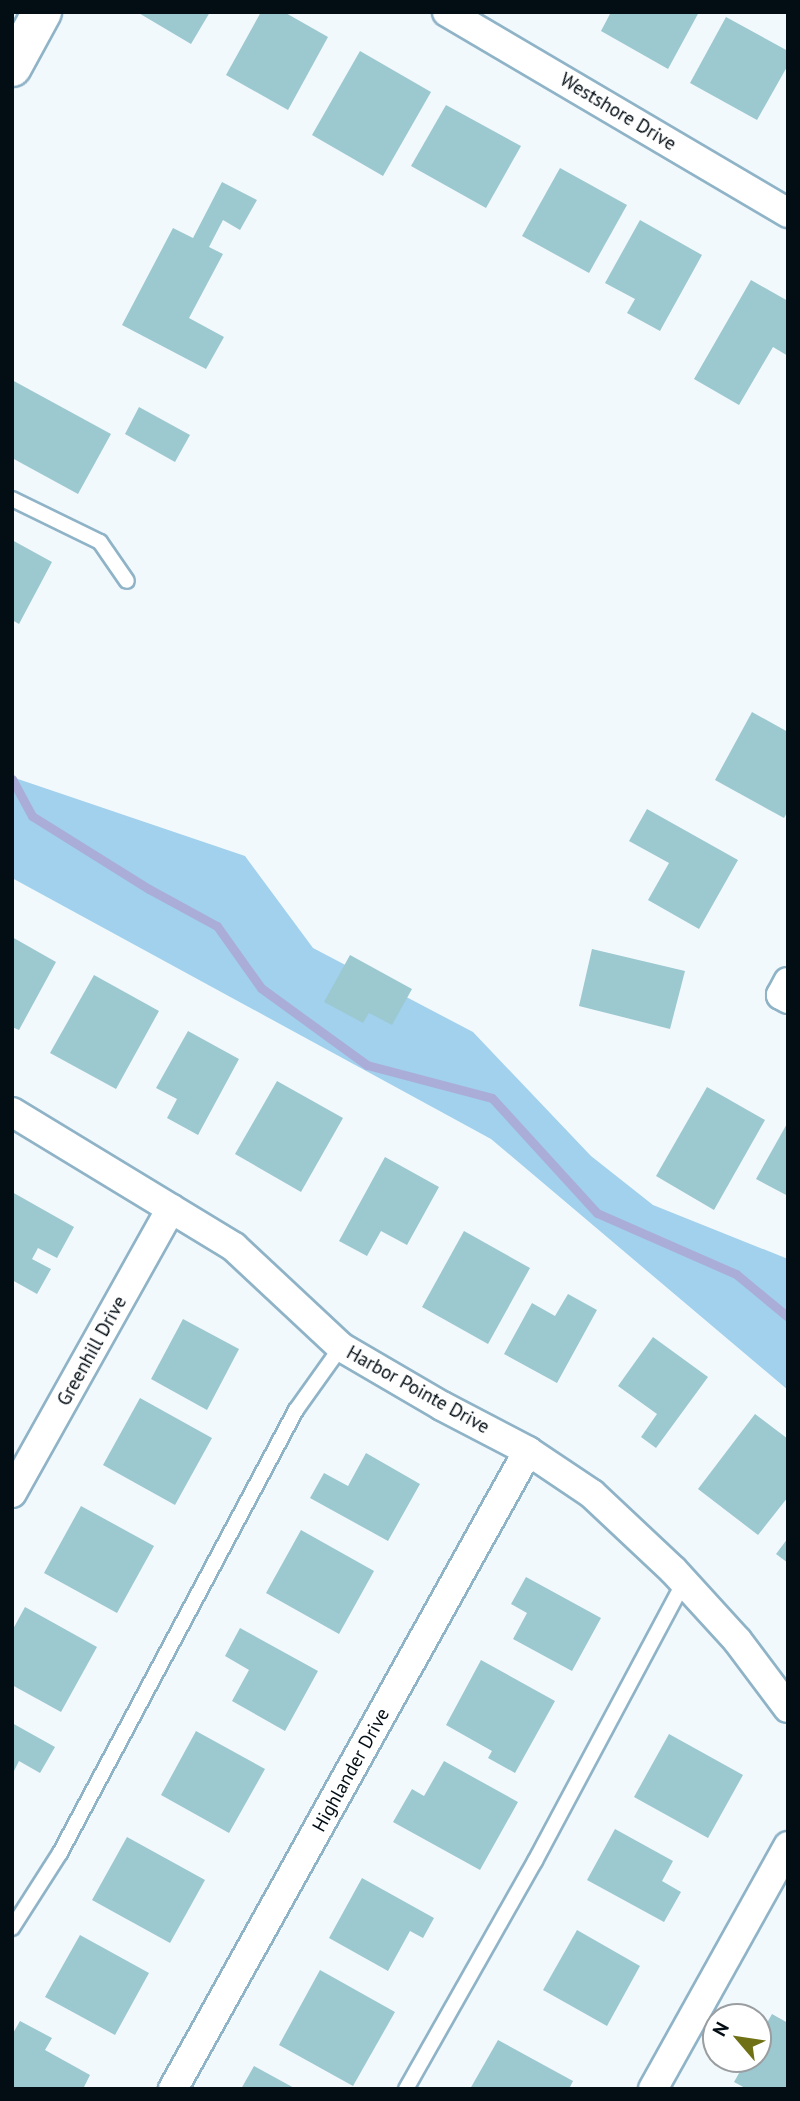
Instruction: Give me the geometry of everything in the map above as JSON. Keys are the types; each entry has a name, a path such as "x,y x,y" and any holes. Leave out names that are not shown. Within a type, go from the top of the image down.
{"main road":[{"path":"12,67 42,12"}],"street":[{"name":"Westshore Drive","path":"447,12 788,213"},
{"path":"788,982 780,995 788,999"},
{"name":"Harbor Pointe Drive","path":"12,1112 234,1247 341,1347 442,1406 528,1451 592,1493 684,1582 737,1640 788,1708"},
{"name":"Greenhill Drive","path":"12,1493 171,1208"},
{"name":"Highlander Drive","path":"173,2089 528,1451"},
{"path":"653,2089 788,1846"}],"lane":[{"path":"12,499 100,542 127,581"},
{"path":"12,1928 60,1853 296,1410 341,1347"},
{"path":"406,2089 536,1861 684,1582"}],"shaded area":[{"path":"12,777 245,856 313,948 473,1032 591,1156 653,1205 788,1259 788,1390 491,1139 12,878"}],"building":[{"path":"137,12 210,12 191,44"},
{"path":"261,12 284,12 328,37 288,110 226,75"},
{"path":"611,12 699,12 668,69 601,31"},
{"path":"726,17 788,51 788,65 757,120 690,83"},
{"path":"360,51 431,92 383,176 312,135"},
{"path":"446,105 521,146 486,208 411,166"},
{"path":"560,168 627,205 589,273 522,236"},
{"path":"222,182 257,200 240,230 223,220 209,247 223,254 189,318 224,337 206,369 122,325 173,228 193,238"},
{"path":"640,220 702,255 660,331 627,313 635,299 605,283"},
{"path":"751,280 788,301 788,356 773,347 739,405 694,379"},
{"path":"12,380 111,434 78,494 12,458"},
{"path":"139,407 190,435 175,462 125,434"},
{"path":"12,540 52,562 19,624 12,620"},
{"path":"752,712 788,732 788,811 784,818 715,780"},
{"path":"647,809 738,860 699,929 648,900 669,863 629,841"},
{"path":"12,937 56,962 19,1030 12,1027"},
{"path":"592,949 685,971 670,1029 579,1006"},
{"path":"350,955 412,989 392,1025 369,1013 363,1023 324,1002"},
{"path":"94,975 159,1011 116,1089 50,1053"},
{"path":"188,1031 239,1059 198,1135 167,1118 177,1099 156,1088"},
{"path":"277,1081 343,1118 301,1192 235,1154"},
{"path":"707,1087 765,1120 714,1210 656,1176"},
{"path":"788,1122 788,1196 756,1179"},
{"path":"385,1157 439,1187 407,1245 381,1231 367,1256 339,1241"},
{"path":"12,1192 74,1227 57,1258 38,1248 32,1259 51,1269 37,1294 12,1280"},
{"path":"464,1231 530,1268 488,1344 422,1307"},
{"path":"568,1294 597,1310 557,1383 504,1354 532,1303 555,1316"},
{"path":"183,1319 239,1349 207,1410 151,1379"},
{"path":"653,1337 708,1377 656,1448 641,1437 657,1414 618,1386"},
{"path":"140,1398 212,1438 175,1505 103,1465"},
{"path":"755,1414 788,1439 788,1497 758,1535 698,1489"},
{"path":"366,1453 420,1484 388,1541 310,1498 324,1473 348,1486"},
{"path":"81,1506 154,1546 117,1613 44,1573"},
{"path":"301,1530 374,1571 339,1634 266,1593"},
{"path":"788,1538 788,1563 776,1554"},
{"path":"526,1577 601,1618 572,1671 513,1639 527,1613 511,1604"},
{"path":"25,1607 97,1647 61,1712 12,1685 12,1631"},
{"path":"240,1628 318,1671 285,1731 232,1701 249,1670 225,1656"},
{"path":"481,1660 555,1701 515,1773 488,1758 492,1751 446,1725"},
{"path":"12,1723 55,1747 40,1773 19,1761 12,1775"},
{"path":"196,1731 265,1769 229,1833 161,1795"},
{"path":"669,1734 743,1775 708,1838 634,1797"},
{"path":"444,1761 518,1802 480,1870 393,1822 412,1789 424,1796"},
{"path":"615,1829 673,1861 662,1881 681,1892 664,1922 587,1880"},
{"path":"127,1837 205,1880 170,1943 92,1900"},
{"path":"362,1878 434,1918 423,1938 410,1931 388,1971 329,1938"},
{"path":"577,1930 640,1966 607,2026 543,1990"},
{"path":"80,1935 149,1973 115,2035 45,1997"},
{"path":"320,1970 395,2012 353,2086 279,2045"},
{"path":"772,2014 788,2023 788,2089 747,2089 734,2082 739,2073 772,2073"},
{"path":"20,2021 52,2038 45,2050 90,2075 83,2089 12,2089 12,2035"},
{"path":"498,2040 573,2081 569,2089 470,2089"},
{"path":"254,2066 296,2089 241,2089"}],"waterway":[{"path":"12,779 32,816 149,889 217,926 261,988 367,1065 492,1098 597,1213 736,1274 788,1317"}]}
